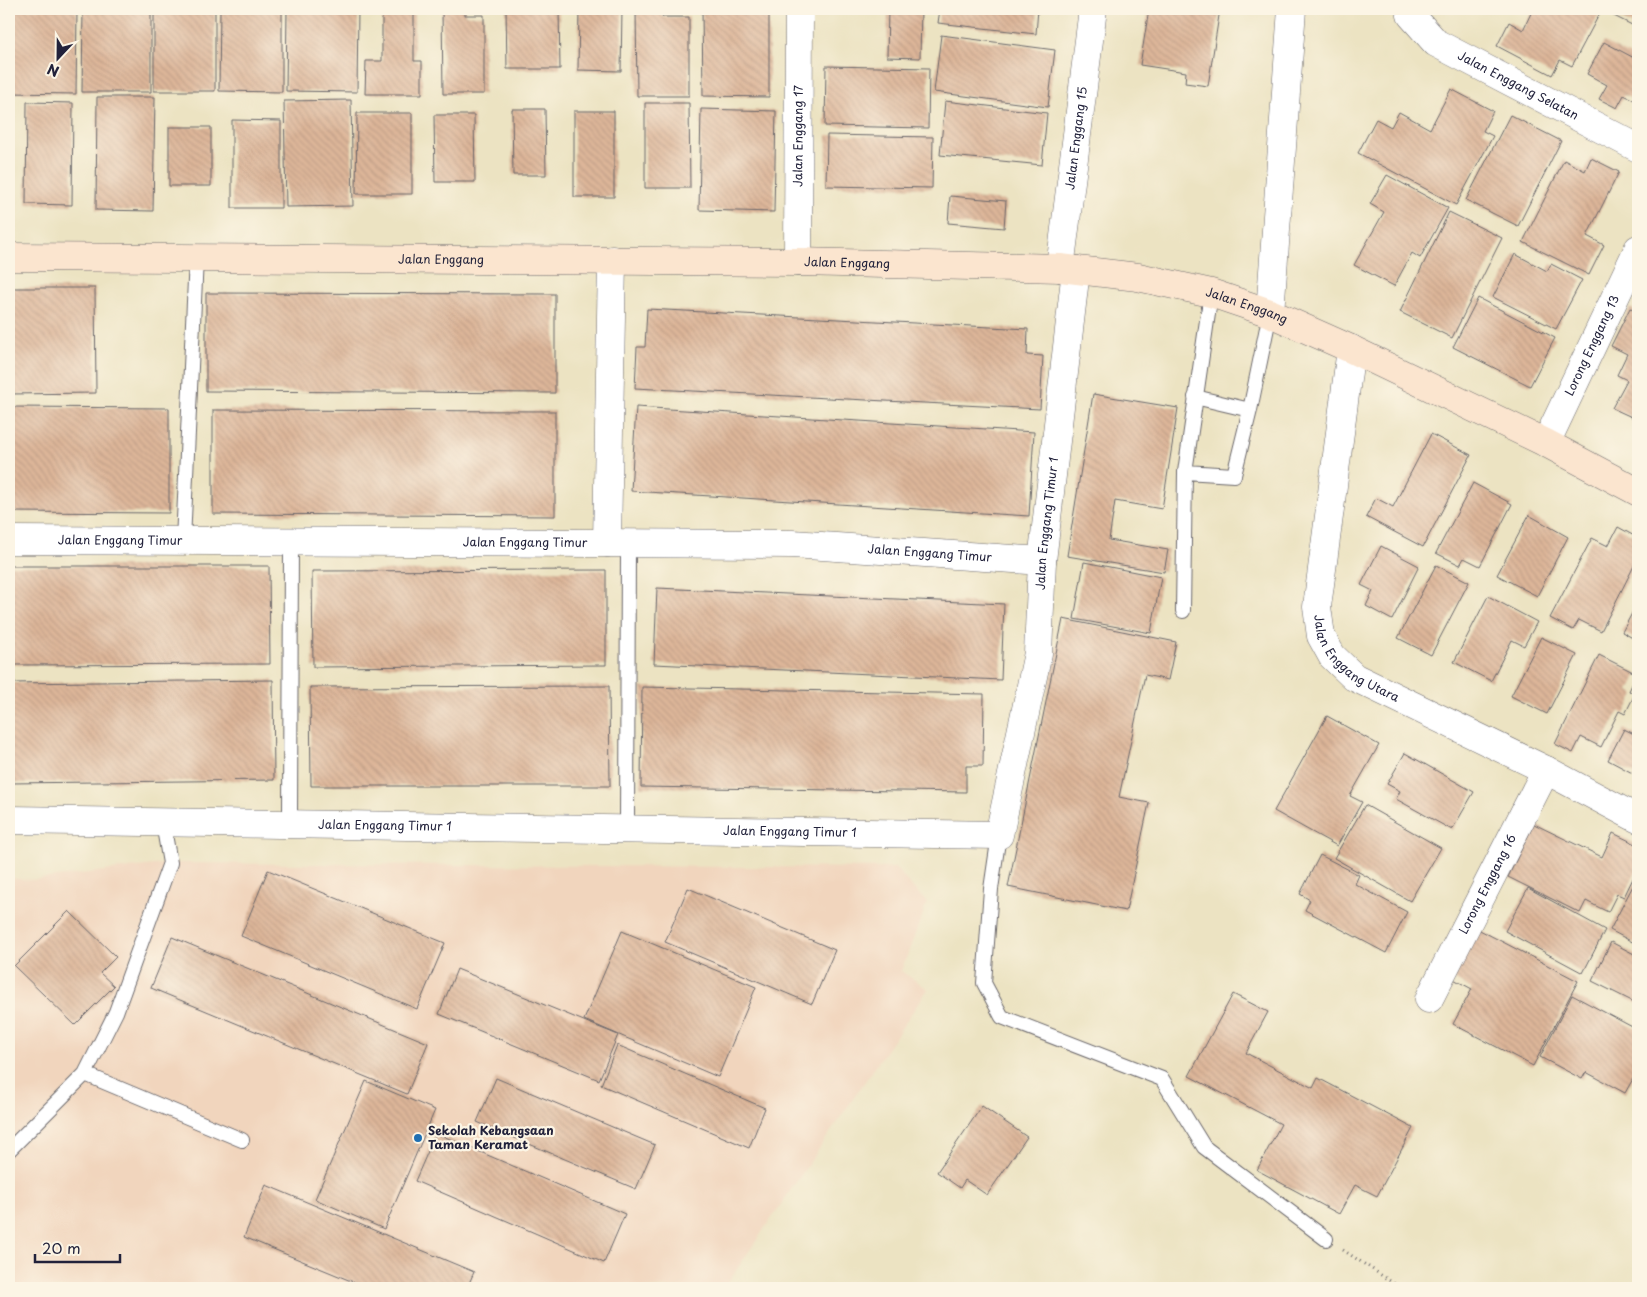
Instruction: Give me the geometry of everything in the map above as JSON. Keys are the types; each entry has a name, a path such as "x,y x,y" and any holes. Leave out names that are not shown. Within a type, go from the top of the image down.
{"main road":[{"name":"Jalan Enggang","path":"9,257 798,262 1068,269 1138,277 1211,293 1270,313 1351,349 1546,443 1638,492"}],"street":[{"name":"Jalan Enggang 17","path":"798,262 799,9"},
{"name":"Jalan Enggang 15","path":"1068,269 1093,9"},
{"path":"1270,313 1292,9"},
{"name":"Jalan Enggang Selatan","path":"1410,9 1411,15 1436,43 1638,148"},
{"name":"Lorong Enggang 13","path":"1546,443 1638,249"},
{"path":"612,260 617,543"},
{"name":"Jalan Enggang Timur 1","path":"9,820 999,835 1038,653 1042,561 1068,269"},
{"name":"Jalan Enggang Utara","path":"1351,349 1317,607 1321,636 1332,656 1354,677 1546,770 1638,819"},
{"name":"Jalan Enggang Timur","path":"9,540 792,544 1042,561"},
{"name":"Lorong Enggang 16","path":"1429,999 1546,770"}],"lane":[{"path":"183,541 196,258"},
{"path":"1183,611 1185,472 1211,293"},
{"path":"1185,472 1234,475 1250,410 1270,313"},
{"path":"1196,397 1250,410"},
{"path":"290,824 291,542"},
{"path":"617,543 627,830"},
{"path":"9,1150 85,1074 116,1012 170,863 164,823"},
{"path":"999,835 991,889 984,983 1002,1017 1162,1079 1204,1147 1326,1239"},
{"path":"85,1074 242,1140"}],"path":[{"path":"1326,1239 1401,1288"}],"shaded area":[{"name":"Sekolah Kebangsaan Taman Keramat","path":"170,863 895,868 927,903 901,971 928,989 724,1288 9,1288 9,878 32,880"}],"building":[{"path":"9,9 77,9 76,94 9,93"},
{"path":"83,9 151,9 151,92 82,92"},
{"path":"154,9 215,9 215,91 154,91"},
{"path":"220,9 282,9 282,92 219,91"},
{"path":"287,9 358,9 357,92 286,91"},
{"path":"382,9 414,9 414,61 422,61 422,94 365,94 366,61 382,61"},
{"path":"442,9 465,9 465,15 484,15 484,94 443,94"},
{"path":"506,9 559,9 560,69 507,69"},
{"path":"579,9 622,9 621,71 578,70"},
{"path":"636,9 662,9 662,17 689,17 689,96 637,96"},
{"path":"702,9 769,9 769,97 703,96"},
{"path":"888,9 921,9 920,58 887,57"},
{"path":"940,9 1038,9 1036,34 938,23"},
{"path":"1149,9 1220,9 1208,86 1185,83 1186,72 1140,65"},
{"path":"1533,9 1602,9 1572,66 1560,60 1552,75 1497,46 1509,22 1523,30"},
{"path":"1615,9 1638,9 1638,28 1612,15"},
{"path":"941,35 1055,50 1048,107 934,92"},
{"path":"1604,42 1638,60 1638,102 1624,95 1617,108 1599,99 1607,85 1587,74"},
{"path":"826,66 929,68 928,128 825,126"},
{"path":"1451,89 1493,111 1483,131 1493,136 1456,205 1358,153 1376,119 1391,127 1399,112 1430,129"},
{"path":"97,97 155,97 153,211 96,210"},
{"path":"351,100 353,206 286,207 284,101"},
{"path":"945,101 1047,113 1042,165 940,155"},
{"path":"27,102 73,103 72,205 26,204"},
{"path":"645,103 689,103 690,188 645,188"},
{"path":"512,109 545,109 546,175 513,175"},
{"path":"701,109 776,111 774,212 699,210"},
{"path":"574,111 614,111 614,197 574,197"},
{"path":"357,113 412,113 412,194 356,194"},
{"path":"434,115 474,115 475,182 435,182"},
{"path":"1510,115 1561,141 1518,226 1466,200"},
{"path":"232,120 281,121 281,208 232,208"},
{"path":"169,127 211,127 211,186 169,186"},
{"path":"827,135 933,137 932,188 826,186"},
{"path":"1591,158 1619,172 1587,236 1604,245 1589,275 1523,242 1564,160 1585,171"},
{"path":"1387,175 1448,208 1420,258 1412,253 1394,286 1354,265 1384,212 1370,204"},
{"path":"950,196 1006,201 1004,228 948,223"},
{"path":"1449,212 1502,238 1452,338 1400,312"},
{"path":"1515,254 1547,271 1551,264 1582,280 1556,329 1493,297"},
{"path":"9,288 95,288 96,393 9,394"},
{"path":"206,293 555,294 555,393 206,391"},
{"path":"1478,298 1555,338 1530,386 1453,347"},
{"path":"1630,308 1638,312 1638,420 1612,408 1627,380 1617,375 1627,354 1611,346"},
{"path":"647,309 1028,329 1027,355 1043,356 1040,409 635,388 637,347 645,347"},
{"path":"1093,394 1178,408 1162,509 1115,501 1109,540 1168,550 1164,572 1067,556"},
{"path":"9,407 169,408 169,513 9,512"},
{"path":"636,407 1034,432 1029,516 631,491"},
{"path":"213,410 555,411 555,516 213,514"},
{"path":"1431,434 1471,455 1423,547 1366,517 1376,498 1393,507"},
{"path":"1473,483 1512,504 1480,566 1464,558 1460,565 1436,553"},
{"path":"1529,515 1568,537 1537,596 1497,575"},
{"path":"1618,527 1638,538 1638,558 1601,631 1579,620 1573,630 1550,618 1592,538 1608,546"},
{"path":"1381,546 1419,566 1392,620 1366,606 1373,591 1361,585"},
{"path":"1084,562 1161,577 1151,633 1074,619"},
{"path":"1436,565 1469,582 1431,655 1398,638"},
{"path":"9,566 269,566 270,664 9,665"},
{"path":"606,570 606,665 313,667 312,571"},
{"path":"657,588 1004,604 1001,680 654,664"},
{"path":"1488,596 1537,622 1524,646 1512,640 1491,681 1454,662"},
{"path":"1638,602 1638,641 1622,632"},
{"path":"1063,619 1176,642 1168,680 1145,675 1119,797 1149,803 1126,911 1008,887"},
{"path":"1541,637 1577,655 1547,714 1511,696"},
{"path":"1599,655 1637,674 1629,691 1635,694 1625,714 1619,711 1601,747 1581,737 1573,753 1555,744"},
{"path":"273,680 274,780 9,783 9,683"},
{"path":"609,686 610,786 311,786 310,687"},
{"path":"642,687 984,694 983,766 966,766 966,792 641,787"},
{"path":"1327,716 1379,745 1350,796 1362,802 1337,846 1274,811"},
{"path":"1624,729 1636,735 1638,732 1638,776 1608,760"},
{"path":"1405,753 1474,792 1452,830 1396,799 1400,791 1387,784"},
{"path":"1365,805 1441,848 1410,901 1334,858"},
{"path":"1534,824 1602,857 1613,833 1638,845 1638,868 1624,897 1617,894 1608,912 1586,901 1580,913 1508,877"},
{"path":"1320,855 1359,875 1355,884 1407,912 1386,953 1305,910 1310,900 1300,894"},
{"path":"268,870 445,943 417,1009 241,936"},
{"path":"1638,876 1638,945 1610,930"},
{"path":"688,888 835,950 812,1004 665,942"},
{"path":"1528,888 1605,930 1583,973 1505,931"},
{"path":"69,911 116,957 100,973 114,986 75,1025 14,966"},
{"path":"1472,926 1578,981 1533,1066 1453,1024 1472,989 1446,975"},
{"path":"622,931 756,987 718,1077 584,1020"},
{"path":"172,937 428,1043 407,1094 151,988"},
{"path":"1611,942 1638,956 1638,1004 1592,981"},
{"path":"457,969 618,1035 599,1080 439,1014"},
{"path":"1233,994 1268,1012 1246,1053 1313,1088 1318,1078 1413,1128 1377,1196 1355,1185 1339,1214 1257,1170 1281,1124 1189,1076"},
{"path":"1572,995 1638,1030 1638,1079 1634,1077 1625,1093 1586,1072 1582,1079 1540,1057"},
{"path":"617,1045 765,1108 749,1148 601,1085"},
{"path":"496,1078 655,1145 636,1189 477,1122"},
{"path":"366,1081 435,1110 384,1229 315,1199"},
{"path":"982,1106 1027,1137 987,1195 965,1180 960,1188 937,1172"},
{"path":"436,1133 625,1214 604,1263 415,1181"},
{"path":"266,1185 474,1272 467,1288 368,1288 244,1237"}],"place":[{"name":"Sekolah Kebangsaan Taman Keramat","path":"418,1138"}]}
